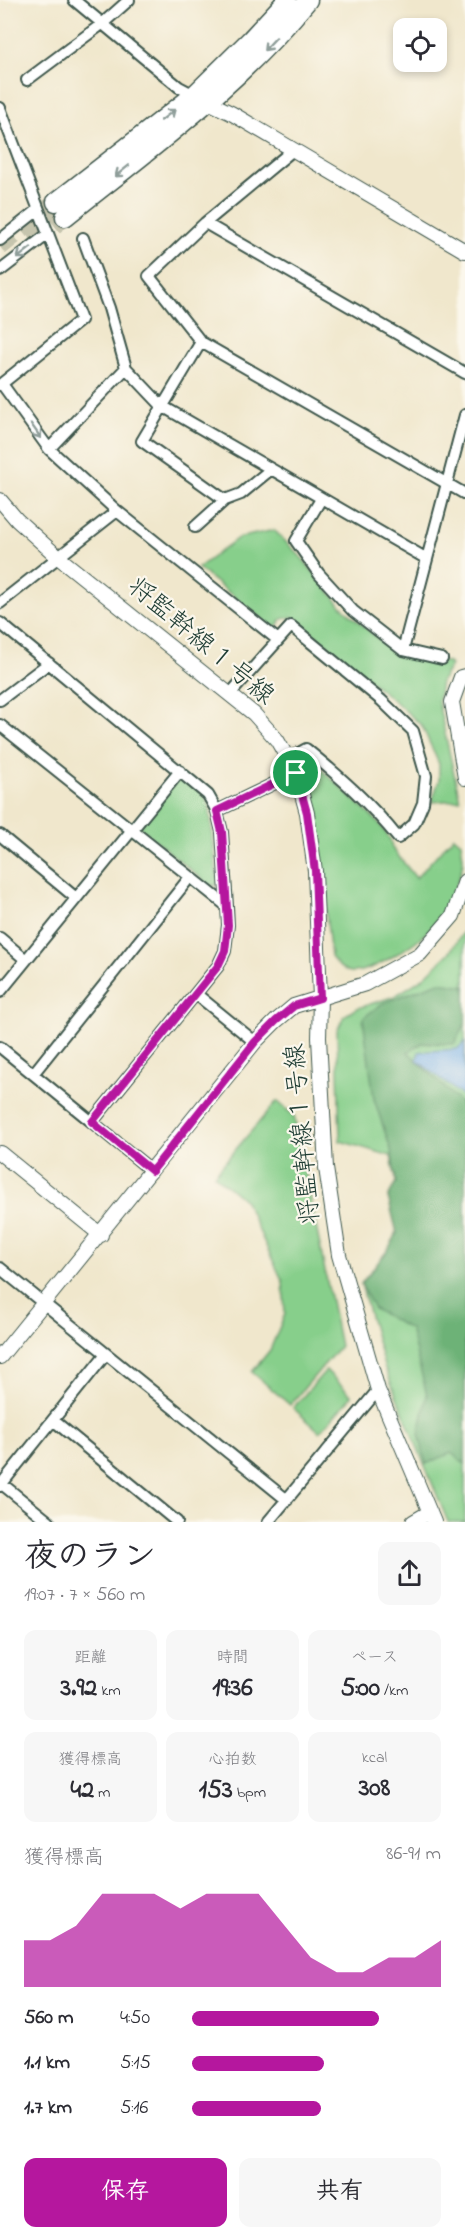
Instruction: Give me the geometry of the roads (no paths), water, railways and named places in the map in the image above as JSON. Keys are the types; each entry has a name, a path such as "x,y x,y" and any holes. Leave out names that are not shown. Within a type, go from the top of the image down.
{"main road":[{"path":"202,98 287,0"},
{"path":"60,210 266,49 308,0"}],"street":[{"path":"74,0 179,87 293,150 465,251"},
{"path":"27,80 102,24 129,0"},
{"path":"0,108 81,320 1,384 49,449 117,511 278,639"},
{"path":"293,150 205,223 149,276 201,342 465,494"},
{"path":"0,240 38,210"},
{"path":"205,223 465,373"},
{"path":"0,271 48,234"},
{"path":"84,238 109,308 126,368 162,406 427,559"},
{"path":"201,342 142,441 225,500"},
{"path":"49,449 126,368"},
{"path":"403,650 465,415"},
{"path":"195,527 225,500 241,494 270,470"},
{"path":"321,499 296,541 319,574 353,611 403,650 442,659"},
{"name":"将監幹線１号線","path":"0,500 17,520 58,557 254,714 277,740 296,773 307,813 315,871 320,998 319,1038 326,1168 339,1255 378,1390 432,1517"},
{"path":"0,603 117,511"},
{"path":"0,623 208,795 217,811 222,832 228,925 225,951 218,966 92,1122"},
{"path":"230,694 291,626 381,700 413,731 426,776 423,803 414,824 398,838 382,818 346,782 306,749 288,759"},
{"path":"0,699 49,663"},
{"path":"465,676 461,677 452,702 465,778"},
{"path":"0,725 227,906"},
{"path":"0,992 180,771"},
{"path":"217,811 296,773"},
{"path":"0,835 76,898"},
{"path":"33,1074 190,878"},
{"path":"0,1357 255,1042 294,1006 365,984 420,954 453,916 465,880"},
{"path":"0,938 26,960"},
{"path":"196,994 255,1042"},
{"path":"0,1047 152,1171"},
{"path":"0,1153 101,1235"},
{"path":"0,1268 287,1500"},
{"path":"49,1522 1,1485 105,1355"},
{"path":"268,1522 378,1390"},
{"path":"53,1420 177,1522"},
{"path":"413,1522 432,1517"}],"water":[{"path":"465,1042 465,1098 417,1060 419,1052 457,1049"}],"tunnel":[{"path":"0,247 56,202"},
{"path":"33,242 65,217"}]}
